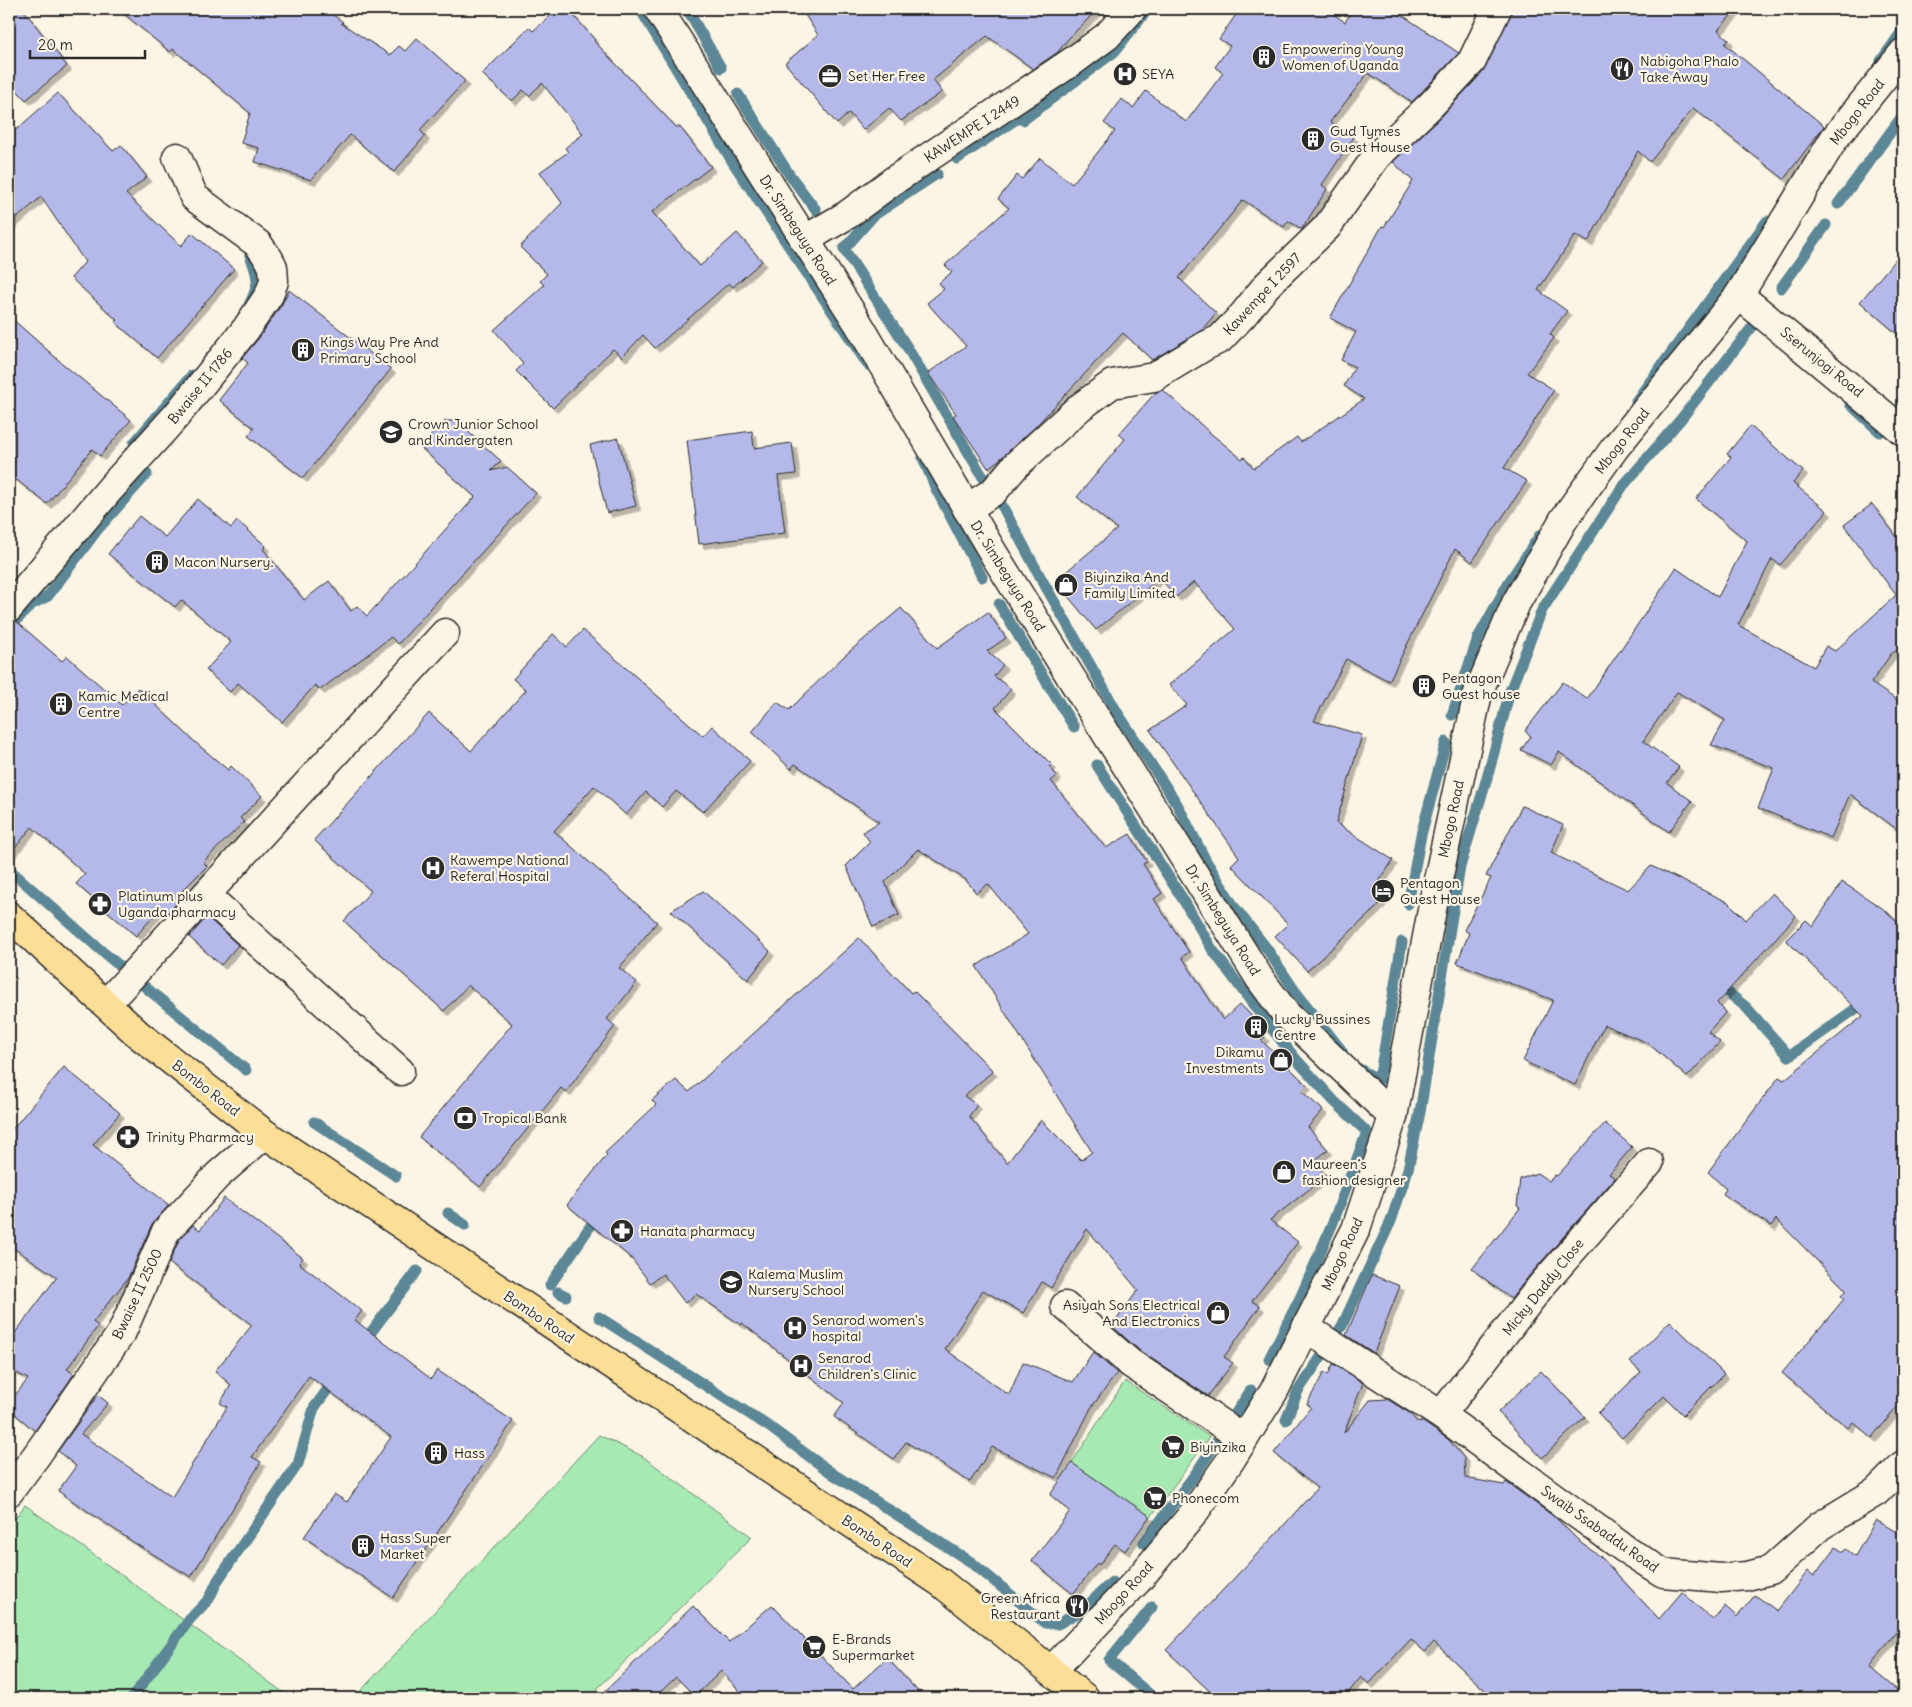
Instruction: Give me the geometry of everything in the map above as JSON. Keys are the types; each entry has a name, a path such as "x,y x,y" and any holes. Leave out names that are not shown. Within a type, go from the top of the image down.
{"main road":[{"name":"Bombo Road","path":"9,916 139,1035 265,1134 940,1582 1085,1698"}],"street":[{"name":"Dr. Simbeguya Road","path":"658,9 858,324 967,509 1260,979 1286,1014 1393,1116"},
{"name":"KAWEMPE I 2449","path":"804,240 847,215 893,181 1076,59 1107,36 1132,9"},
{"name":"Kawempe I 2597","path":"967,509 994,491 1016,465 1079,408 1112,384 1154,377 1220,339 1267,285 1326,226 1376,157 1431,105 1472,61 1497,9"},
{"name":"Mbogo Road","path":"1052,1670 1138,1579 1187,1521 1244,1439 1274,1391 1356,1230 1393,1116 1435,894 1478,693 1516,603 1564,519 1614,449 1739,295 1834,139 1903,52"},
{"name":"Bwaise II 1786","path":"9,608 110,489 176,416 246,329 268,295 274,281 273,267 258,244 194,197 177,157"},
{"name":"Sserunjogi Road","path":"1739,295 1903,431"},
{"path":"106,1004 445,633"},
{"path":"206,895 400,1071"},
{"name":"Bwaise II 2500","path":"9,1492 122,1332 166,1231 218,1174 265,1134"},
{"name":"Micky Daddy Close","path":"1441,1415 1541,1286 1649,1163"},
{"path":"1065,1306 1130,1363 1244,1439"},
{"name":"Swaib Ssabaddu Road","path":"1306,1328 1441,1415 1625,1549 1664,1573 1721,1578 1747,1576 1771,1570 1820,1526 1876,1492 1903,1465"}],"green space":[{"path":"1125,1381 1210,1437 1150,1518 1071,1464"},
{"path":"599,1435 642,1456 752,1537 597,1689 606,1698 354,1698"},
{"path":"25,1505 291,1698 9,1698 9,1526"}],"building":[{"path":"9,9 23,9 67,66 26,100 9,82"},
{"path":"118,9 325,9 343,22 341,23 390,55 399,46 405,51 417,38 465,81 420,130 425,136 394,172 350,135 311,180 255,162 259,148 241,143 250,113 173,49 170,52"},
{"path":"558,9 568,9 594,41 676,127 680,127 711,167 652,212 700,266 737,233 762,261 733,287 729,283 655,348 643,335 622,357 613,349 553,408 516,371 523,364 494,330 544,285 540,281 547,274 520,247 562,203 540,172 568,152 565,148 583,134 542,83 529,96 523,90 512,101 482,74 529,27 533,31"},
{"path":"801,9 1098,9 1067,40 1058,52 1033,69 987,36 933,80 942,92 901,121 889,108 863,130 849,113 837,124 785,63 818,35"},
{"path":"1240,9 1326,9 1345,22 1353,9 1393,9 1459,53 1412,102 1368,73 1330,122 1354,137 1322,185 1327,189 1302,229 1288,221 1284,227 1243,200 1179,278 1216,313 1201,331 1152,360 1123,333 1034,428 988,468 953,416 956,414 928,373 966,346 927,303 944,289 939,283 952,272 945,265 1009,208 998,199 1017,175 1022,179 1040,158 1072,184 1115,131 1104,123 1122,99 1133,108 1146,91 1186,122 1223,73 1215,67 1230,46 1219,39"},
{"path":"1513,9 1737,9 1718,30 1729,40 1725,44 1824,126 1784,179 1693,108 1650,162 1638,151 1588,242 1575,235 1538,290 1567,311 1550,334 1554,338 1527,373 1554,390 1504,468 1527,481 1472,562 1455,549 1389,681 1346,659 1314,721 1362,735 1336,823 1393,860 1375,888 1386,896 1375,909 1307,971 1275,936 1288,924 1231,865 1239,857 1150,730 1187,705 1169,685 1235,629 1194,582 1176,597 1160,578 1096,630 1055,581 1117,529 1077,497 1125,439 1119,434 1155,393 1163,390 1209,432 1242,459 1244,457 1254,468 1297,437 1301,442 1364,399 1344,386 1355,367 1341,360 1356,332 1330,318 1382,226 1384,227 1413,181 1393,162 1442,116 1483,72"},
{"path":"58,93 113,151 121,145 147,177 126,194 181,246 192,233 234,269 157,358 115,322 117,320 71,278 85,262 41,197 9,225 9,136"},
{"path":"1903,250 1903,339 1860,302"},
{"path":"289,290 391,369 303,478 248,436 254,428 219,400 248,363 242,358 259,338"},
{"path":"9,316 131,420 100,456 92,449 47,504 9,474"},
{"path":"445,421 456,421 501,461 491,471 507,467 536,493 398,644 391,637 320,690 315,685 282,722 238,683 230,692 206,670 231,642 181,600 175,607 108,554 139,516 165,537 198,499 231,528 237,521 266,546 263,549 304,600 329,581 351,611 357,606 367,616 475,497 420,447"},
{"path":"1750,426 1803,471 1793,483 1827,511 1780,565 1772,559 1738,625 1814,667 1826,646 1835,651 1896,595 1844,525 1872,504 1903,545 1903,646 1891,654 1871,683 1903,704 1903,834 1850,794 1831,838 1758,808 1774,768 1711,745 1725,720 1677,692 1643,741 1679,767 1667,783 1692,801 1669,832 1559,752 1551,765 1521,750 1531,736 1525,731 1563,682 1587,699 1676,568 1718,597 1747,541 1696,499 1731,457 1727,454"},
{"path":"752,431 754,448 792,443 796,474 778,476 785,533 699,544 687,440"},
{"path":"618,438 636,506 607,513 590,445"},
{"path":"901,608 937,648 988,612 1006,638 987,651 1003,665 994,676 1011,689 995,708 1052,765 1050,767 1057,776 1051,781 1106,848 1130,834 1147,862 1143,864 1162,893 1154,899 1189,952 1182,957 1223,1020 1240,1004 1263,1028 1259,1031 1265,1037 1261,1040 1307,1085 1301,1091 1323,1110 1308,1127 1328,1150 1314,1161 1326,1176 1270,1220 1298,1242 1252,1301 1260,1306 1224,1357 1233,1363 1208,1396 1140,1351 1112,1326 1138,1290 1087,1229 1051,1288 1042,1282 1023,1313 983,1290 945,1349 1009,1395 1023,1362 1073,1382 1093,1352 1117,1373 1091,1408 1056,1478 992,1447 970,1482 906,1442 894,1459 834,1417 844,1403 742,1323 741,1325 696,1294 685,1303 663,1274 650,1283 631,1258 567,1205 607,1155 605,1153 656,1105 652,1100 676,1080 689,1092 859,938 911,993 914,991 993,1071 964,1096 977,1105 969,1116 1007,1163 1041,1120 1081,1160 1092,1152 976,966 1028,934 988,884 976,893 966,880 918,849 885,882 899,915 873,927 846,866 870,842 863,832 879,822 795,764 791,769 752,732 777,702 789,710 843,657"},
{"path":"16,621 62,661 67,656 122,705 138,688 195,742 228,770 231,766 262,796 240,818 244,822 203,862 207,866 182,891 185,894 165,916 159,910 136,936 76,884 85,874 32,827 9,855 9,623"},
{"path":"583,630 703,736 712,726 750,761 703,812 676,791 662,807 646,792 626,815 594,786 554,831 657,922 619,968 637,982 607,1019 615,1026 566,1092 561,1088 480,1187 419,1137 512,1024 468,985 444,1011 344,921 371,891 314,840 429,713 471,751 526,690 513,679 553,634 567,647"},
{"path":"1522,806 1563,825 1551,853 1628,890 1651,866 1728,902 1746,920 1772,893 1796,916 1717,1003 1726,1012 1708,1032 1720,1042 1687,1077 1648,1043 1604,1025 1575,1085 1523,1061 1553,1000 1457,963 1469,933 1464,930 1491,878 1486,876"},
{"path":"1842,882 1885,910 1903,927 1903,1400 1872,1438 1853,1422 1848,1428 1782,1373 1844,1299 1841,1296 1846,1290 1776,1219 1771,1226 1723,1194 1726,1189 1708,1172 1779,1077 1784,1080 1863,1016 1786,940 1806,920 1813,926"},
{"path":"703,891 770,951 748,980 671,911"},
{"path":"207,917 238,945 221,965 189,937"},
{"path":"64,1067 120,1113 93,1145 169,1205 152,1224 128,1278 93,1322 98,1326 67,1369 74,1374 35,1431 9,1409 9,1403 28,1379 9,1369 9,1341 57,1277 9,1245 9,1133"},
{"path":"1605,1123 1632,1147 1609,1174 1615,1178 1511,1299 1472,1269 1520,1208 1517,1206 1520,1179 1537,1173 1549,1181 1555,1175 1557,1176"},
{"path":"224,1198 303,1258 299,1263 362,1311 355,1320 431,1379 437,1370 513,1421 393,1598 304,1537 334,1494 347,1502 391,1437 309,1376 252,1457 261,1462 191,1577 136,1544 58,1491 76,1466 58,1451 98,1395 108,1403 81,1434 172,1497 227,1407 220,1403 231,1385 215,1371 252,1325 169,1263 179,1240 193,1225 200,1230"},
{"path":"1372,1275 1400,1286 1374,1353 1346,1335"},
{"path":"1670,1321 1724,1374 1683,1415 1664,1396 1622,1438 1598,1413 1641,1372 1630,1362"},
{"path":"1333,1364 1363,1383 1344,1433 1370,1400 1387,1399 1411,1414 1416,1421 1423,1422 1449,1440 1464,1458 1465,1478 1504,1485 1506,1482 1556,1518 1582,1544 1600,1556 1659,1619 1682,1592 1713,1620 1725,1606 1737,1617 1755,1595 1777,1611 1808,1571 1814,1576 1836,1547 1843,1552 1846,1549 1855,1556 1876,1520 1903,1536 1903,1623 1869,1667 1903,1695 1903,1698 1493,1698 1434,1642 1425,1652 1411,1639 1369,1684 1361,1677 1344,1698 1217,1698 1166,1650 1317,1488 1274,1453 1311,1407 1307,1404 1324,1372 1328,1375"},
{"path":"1541,1371 1585,1417 1542,1458 1498,1412"},
{"path":"1072,1463 1150,1516 1125,1551 1115,1544 1099,1565 1097,1563 1073,1594 1032,1561 1070,1511 1050,1495"},
{"path":"772,1605 853,1689 887,1658 924,1698 746,1698 721,1671 695,1696 676,1677 654,1698 598,1698 693,1606 729,1642"}],"waterway":[{"path":"640,9 732,161 868,365"},
{"path":"687,9 721,68"},
{"path":"957,159 1018,118 1023,120 1114,52 1148,9"},
{"path":"1881,61 1903,30"},
{"path":"738,94 789,174 816,210"},
{"path":"1838,204 1903,115"},
{"path":"937,174 873,216 844,249 907,347 984,479"},
{"path":"1636,401 1767,221"},
{"path":"1781,288 1826,225"},
{"path":"249,305 257,285 255,269 250,255"},
{"path":"1286,1420 1298,1391 1342,1326 1391,1221 1408,1169 1420,1112 1460,867 1489,771 1510,691 1542,610 1623,486 1681,419 1759,318 1764,323"},
{"path":"134,443 192,375"},
{"path":"1850,404 1880,432"},
{"path":"923,458 936,489 982,577"},
{"path":"9,628 32,604 48,596 98,529 147,474"},
{"path":"999,500 1117,712 1177,804 1205,859 1235,908 1267,949 1295,991 1342,1051"},
{"path":"1452,715 1478,638 1509,582 1540,535"},
{"path":"999,604 1074,727"},
{"path":"1408,904 1421,835 1446,742"},
{"path":"1097,765 1184,901 1212,949 1295,1058 1334,1101 1367,1132 1332,1225 1301,1296 1269,1359"},
{"path":"9,869 104,953 246,1070"},
{"path":"1356,1067 1379,1080 1402,942"},
{"path":"1716,983 1746,1007 1789,1056 1868,1000"},
{"path":"314,1122 396,1176"},
{"path":"550,1285 600,1212"},
{"path":"448,1213 465,1225"},
{"path":"363,1343 417,1271"},
{"path":"558,1292 566,1296"},
{"path":"599,1317 771,1428 833,1474 971,1562 1045,1623 1058,1624 1084,1609 1112,1582"},
{"path":"132,1698 190,1619 209,1599 218,1580 298,1464 314,1408 336,1378"},
{"path":"1144,1543 1196,1473 1251,1390"},
{"path":"1152,1607 1109,1660 1154,1698"}],"place":[{"name":"Empowering Young Women of Uganda","path":"1264,57"},
{"name":"Nabigoha Phalo Take Away","path":"1622,69"},
{"name":"SEYA","path":"1125,74"},
{"name":"Set Her Free","path":"830,76"},
{"name":"Gud Tymes Guest House","path":"1313,139"},
{"name":"Kings Way Pre And Primary School","path":"303,350"},
{"name":"Crown Junior School and Kindergaten","path":"391,432"},
{"name":"Macon Nursery.","path":"157,562"},
{"name":"Biyinzika And Family Limited","path":"1066,585"},
{"name":"Pentagon Guest house","path":"1424,686"},
{"name":"Kamic Medical Centre","path":"61,704"},
{"name":"Kawempe National Referal Hospital","path":"433,868"},
{"name":"Pentagon Guest House","path":"1383,891"},
{"name":"Platinum plus Uganda pharmacy","path":"100,904"},
{"name":"Lucky Bussines Centre","path":"1256,1027"},
{"name":"Dikamu Investments","path":"1281,1060"},
{"name":"Tropical Bank","path":"465,1118"},
{"name":"Trinity Pharmacy","path":"128,1137"},
{"name":"Maureen's fashion designer","path":"1284,1172"},
{"name":"Hanata pharmacy","path":"622,1231"},
{"name":"Kalema Muslim Nursery School","path":"731,1282"},
{"name":"Asiyah Sons Electrical And Electronics","path":"1218,1313"},
{"name":"Senarod women's hospital","path":"795,1328"},
{"name":"Senarod Children's Clinic","path":"801,1366"},
{"name":"Biyinzika","path":"1173,1447"},
{"name":"Hass","path":"436,1453"},
{"name":"Phonecom","path":"1155,1498"},
{"name":"Hass Super Market","path":"363,1546"},
{"name":"Green Africa Restaurant","path":"1077,1606"},
{"name":"E-Brands Supermarket","path":"814,1647"}]}
